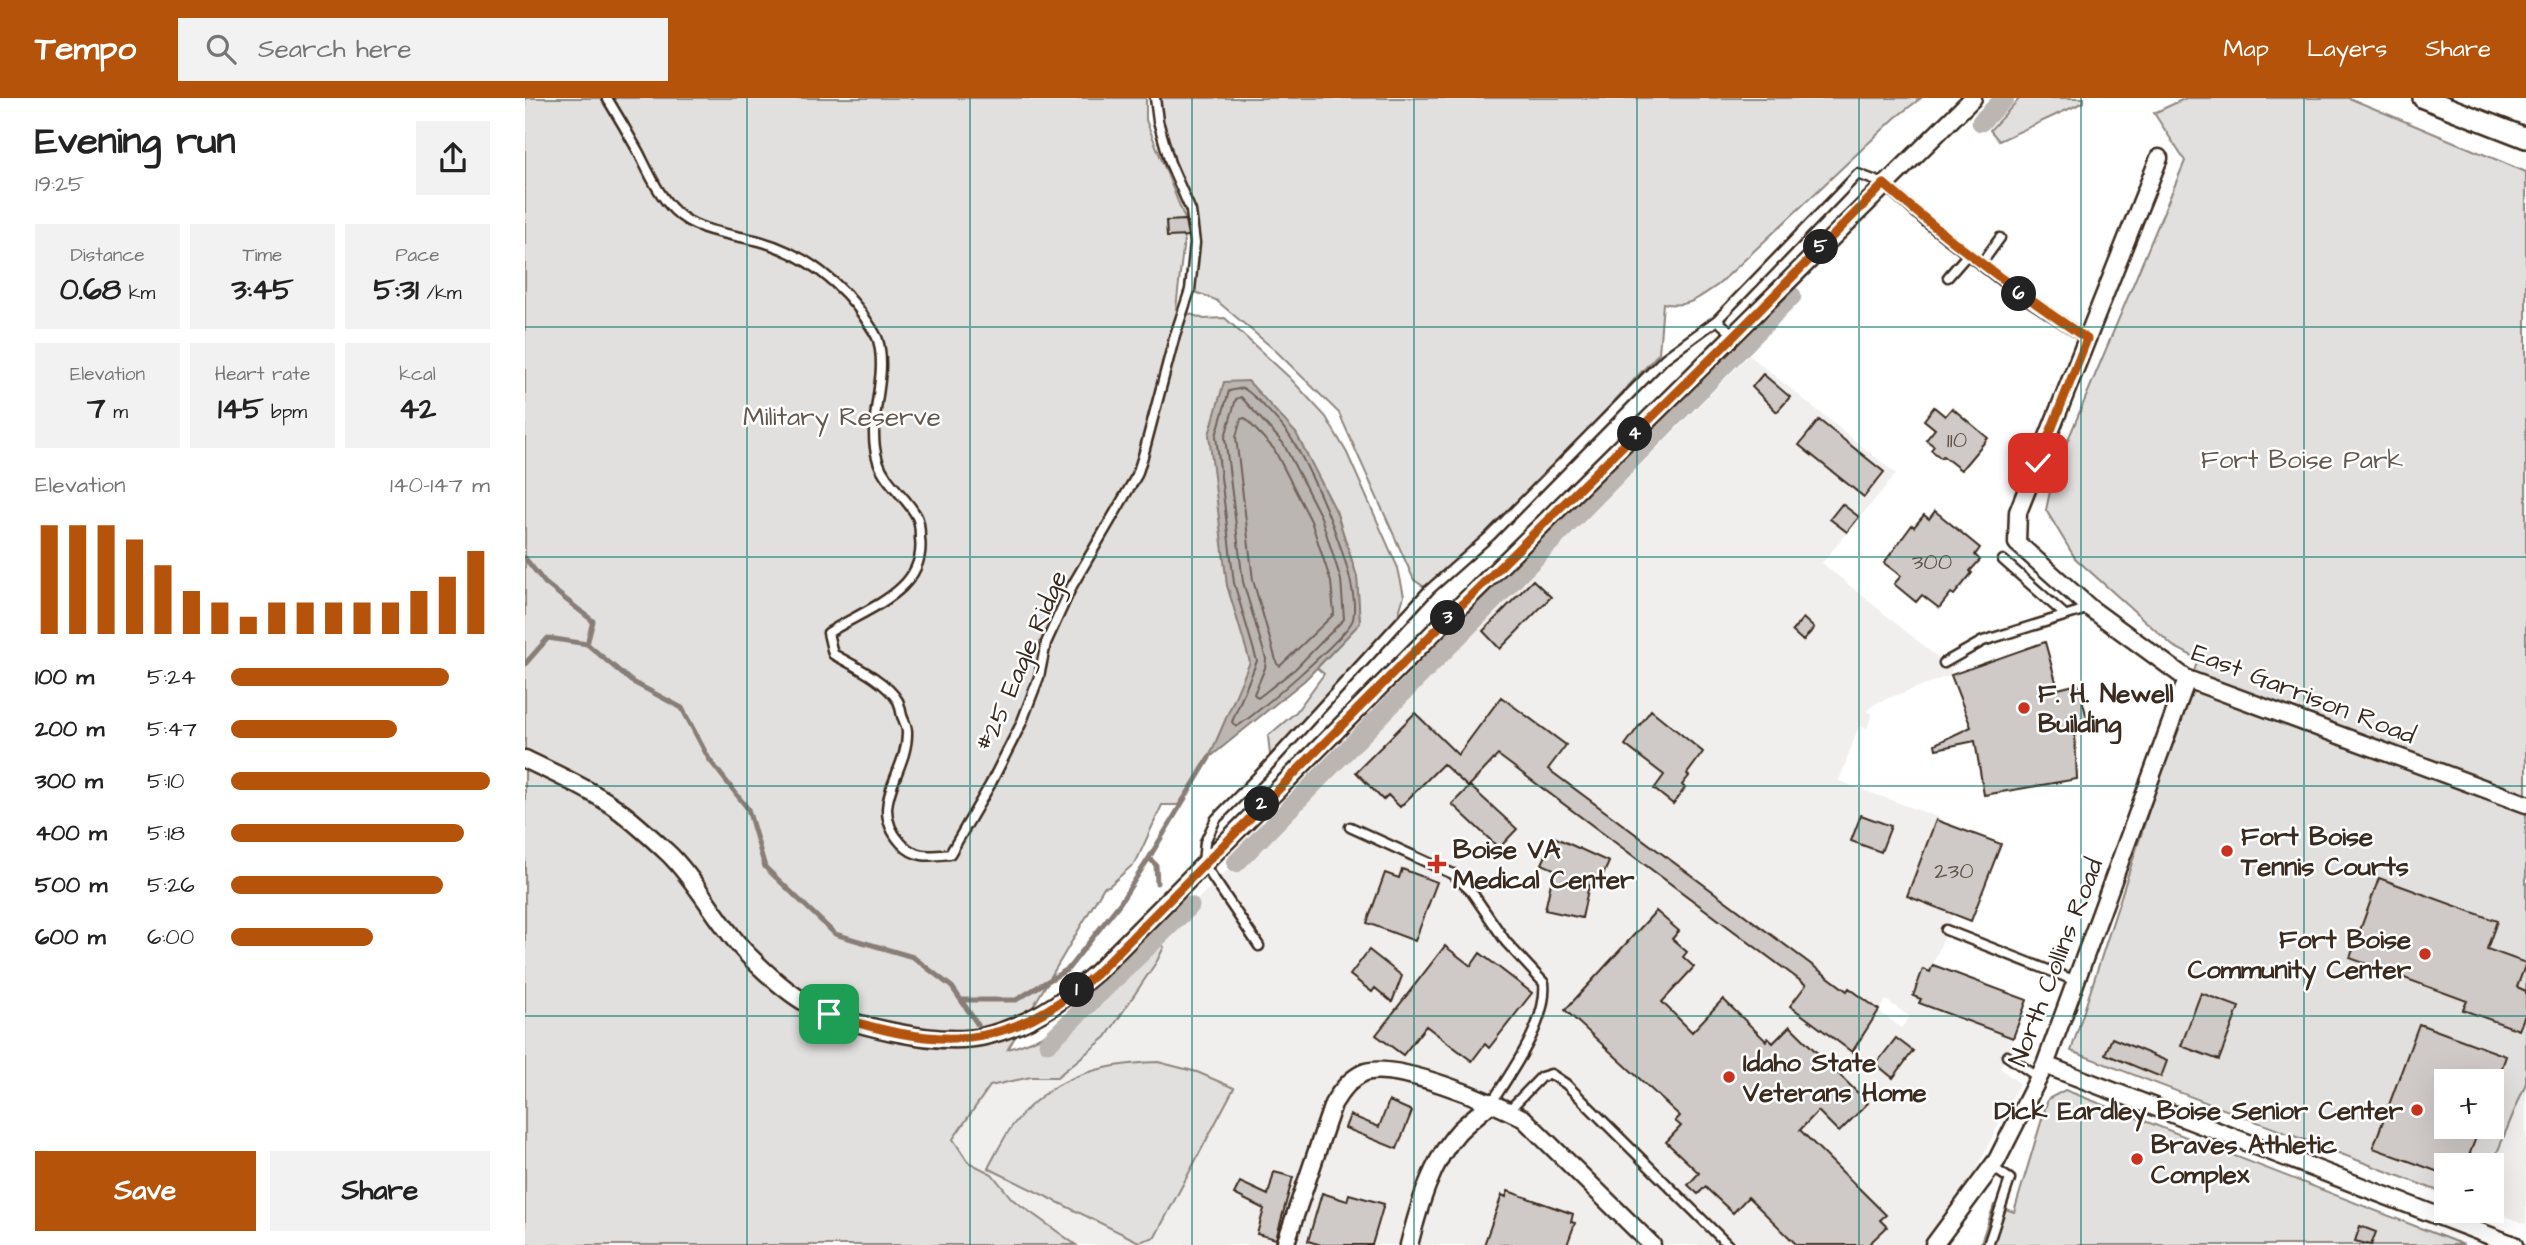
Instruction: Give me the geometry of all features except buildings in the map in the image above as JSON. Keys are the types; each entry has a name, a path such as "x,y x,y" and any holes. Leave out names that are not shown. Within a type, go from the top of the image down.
{"street":[{"path":"525,759 609,803 672,857 746,953 805,1003 853,1022 948,1039 979,1037 1005,1030 1052,1009 1096,974 1203,863 1973,98"},
{"path":"2423,98 2526,138"},
{"path":"2087,339 2159,158"},
{"name":"East Garrison Road","path":"2087,339 2018,512 2017,543 2090,608 2187,679 2526,804"},
{"name":"North Collins Road","path":"1934,1245 1991,1167 2042,1071 2187,679"},
{"path":"1285,1245 1333,1104 1342,1090 1364,1073 1385,1071 1438,1083 1492,1102 1524,1119 1652,1245"},
{"path":"2042,1071 2514,1245"},
{"path":"1409,1245 1416,1216 1434,1168 1458,1132 1492,1102"}],"lane":[{"name":"#25 Eagle Ridge","path":"607,98 647,170 676,212 689,221 760,242 809,263 835,282 858,306 878,339 881,379 876,403 878,461 918,518 922,551 907,583 881,604 848,620 828,634 833,654 872,676 898,701 907,732 886,811 893,835 908,851 927,857 950,854 1010,747 1038,677 1046,643 1072,586 1137,475 1190,290 1195,243 1191,211 1170,163 1158,121 1155,98"},
{"path":"1259,946 1203,863 1205,842 1216,819 1425,595 1491,535 1665,358 1717,320 1859,174 1884,184 2016,292 2087,339"},
{"path":"1981,264 2000,238"},
{"path":"1948,277 1968,254"},
{"path":"1717,320 1735,335"},
{"path":"2003,560 2064,615"},
{"path":"1944,663 1983,642 2090,608"},
{"path":"1350,827 1453,874 1471,891 1506,942 1544,983 1543,1007 1533,1032 1492,1102"},
{"path":"1946,930 2076,981"},
{"path":"2007,1056 2042,1071"},
{"path":"1509,1110 1541,1077 1551,1074 1566,1084 1728,1245"},
{"path":"1988,1245 2010,1179 1991,1167"}],"shaded area":[{"name":"Boise VA Medical Center","path":"1749,355 1896,474 1822,563 1951,668 1951,675 1878,702 1866,711 1872,714 1867,729 1859,726 1839,781 1937,817 1905,896 1953,914 1930,972 1923,969 1919,1003 2013,1038 2000,1068 2019,1083 1967,1188 1923,1245 1076,1245 970,1177 949,1139 995,1071 1049,1048 1407,690 1415,694","holes":["1886,1000 1910,1017 1901,1028 1879,1011"]},
{"path":"2526,1083 2526,1224 2504,1216 2504,1153 2497,1153"}],"green space":[{"name":"Military Reserve","path":"525,98 1146,98 1146,120 1186,222 1176,309 1204,319 1225,318 1290,378 1326,417 1347,453 1398,568 1404,596 1396,622 1342,686 1270,755 1268,736 1296,712 1324,674 1317,668 1360,623 1357,577 1336,511 1224,550 1227,585 1251,662 1209,758 1178,805 1162,805 1136,862 1109,886 1104,887 1008,1049 1052,1031 1071,1019 1156,940 1164,947 1106,1037 1057,1077 1031,1077 990,1086 953,1139 968,1162 992,1174 1012,1199 1076,1245 525,1245"},
{"path":"1155,98 1921,98 1895,118 1719,284 1699,298 1686,303 1663,303 1659,353 1490,535 1429,590 1414,580 1339,413 1276,351 1216,300 1190,290 1191,211 1170,163"},
{"path":"2020,98 2084,98 2084,102 1999,141 1990,130"},
{"name":"Fort Boise Park","path":"2186,98 2349,98 2526,172 2526,1083 2504,1136 2504,1069 2434,1069 2434,1139 2503,1139 2497,1153 2434,1153 2434,1189 2071,1051 2198,659 2173,646 2075,558 2046,510 2054,473 2185,161 2154,113"},
{"path":"1158,1062 1197,1072 1234,1088 1155,1237 1139,1242 988,1168 1013,1125 1028,1108 1060,1084 1096,1070"},
{"name":"Braves Athletic Complex","path":"2065,1090 2464,1245 1980,1245 1994,1205 2014,1212 2048,1099"}],"water":[{"path":"1248,381 1296,433 1336,511 1357,577 1360,623 1305,680 1209,758 1250,662 1227,585 1209,435 1224,382"}],"waterway":[{"path":"1981,122 2005,98"},
{"path":"1236,863 1792,296"},
{"path":"525,558 545,583 593,621 587,644"},
{"path":"525,664 548,638 587,644"},
{"path":"587,644 631,681 682,708 709,759 748,809 765,867 835,934 913,957 952,987 978,1025"},
{"path":"1157,883 1156,865 1149,858 1209,758"},
{"path":"961,1000 1016,1000 1068,969 1120,903 1149,858"},
{"path":"1048,1043 1190,906"}],"place":[{"name":"F. H. Newell Building","path":"2024,708"},
{"name":"Fort Boise Tennis Courts","path":"2227,851"},
{"name":"Boise VA Medical Center","path":"1437,864"},
{"name":"Fort Boise Community Center","path":"2425,954"},
{"name":"Idaho State Veterans Home","path":"1729,1077"},
{"name":"Dick Eardley Boise Senior Center","path":"2417,1110"},
{"name":"Braves Athletic Complex","path":"2137,1159"}],"route":[{"path":"829,1014 853,1022 921,1036 948,1039 979,1037 1030,1020 1072,995 1096,974 1132,934 1884,184 1926,222 2016,292 2087,339 2038,463"}]}
